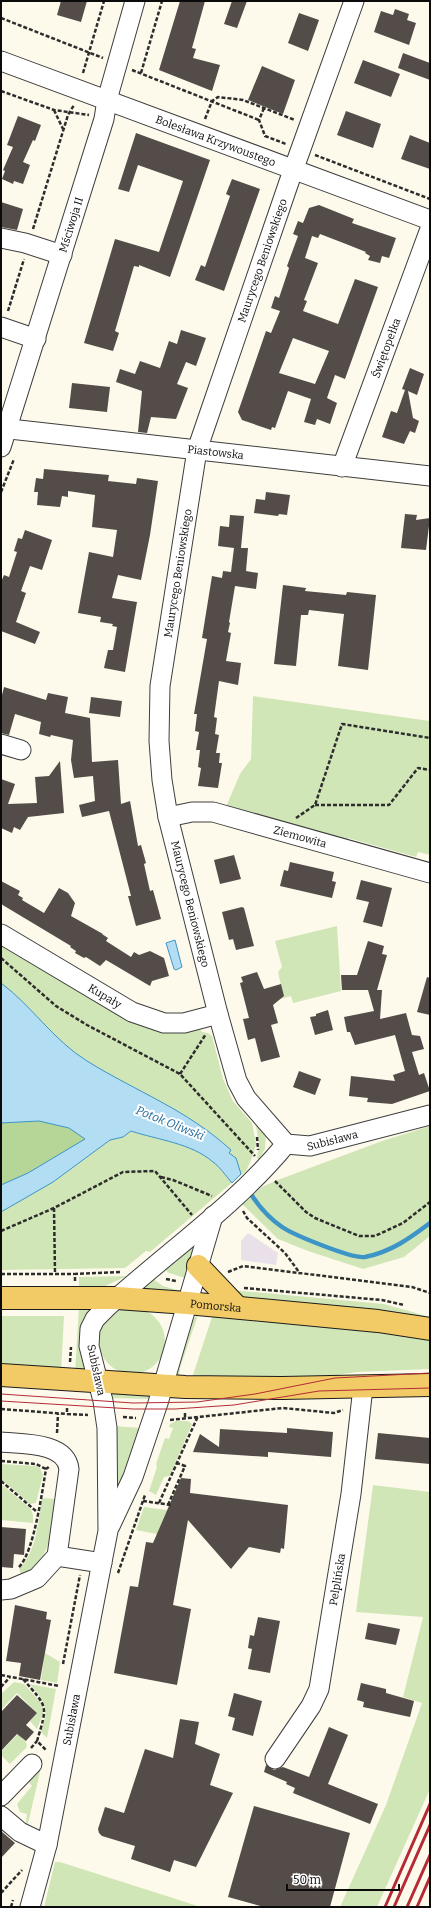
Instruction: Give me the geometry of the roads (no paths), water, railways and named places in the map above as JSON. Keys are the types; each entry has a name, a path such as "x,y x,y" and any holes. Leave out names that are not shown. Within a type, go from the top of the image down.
{"main road":[{"path":"198,1266 238,1297"},
{"name":"Pomorska","path":"1,1298 117,1298 187,1303 238,1297 430,1329"},
{"path":"1,1375 362,1397 430,1385"}],"street":[{"name":"Mściwoja II","path":"6,439 104,119 107,100 135,1"},
{"name":"Maurycego Beniowskiego","path":"286,1144 246,1098 237,1081 218,1014 168,817 162,780 159,741 160,686 197,450 354,1"},
{"name":"Bolesława Krzywoustego","path":"1,61 430,220"},
{"name":"Świętopełka","path":"342,467 430,229"},
{"path":"1,238 28,244 62,255"},
{"path":"2,328 36,339"},
{"name":"Piastowska","path":"6,439 197,450 430,476"},
{"path":"1,744 21,750"},
{"name":"Ziemowita","path":"168,817 192,812 213,812 430,873"},
{"name":"Kupały","path":"1,934 132,1012 164,1023 184,1023 218,1014"},
{"name":"Subisława","path":"21,1903 46,1845 108,1531 107,1428 89,1346 90,1329 95,1319 117,1298 231,1201 254,1179 286,1144 310,1146 430,1115"},
{"name":"Subisława","path":"108,1531 133,1477 163,1386 213,1216"},
{"name":"Pelplińska","path":"275,1759 309,1710 319,1689 352,1494 362,1397"},
{"path":"1,1442 36,1445 56,1450 65,1457 68,1462 69,1469 57,1556 38,1578 11,1589 1,1590"},
{"path":"57,1556 102,1563"},
{"path":"1,1796 39,1761"},
{"path":"1,1816 20,1832 46,1845"}],"water":[{"path":"175,940 182,967 176,970 174,969 166,943"},
{"path":"1,983 23,1002 75,1053 106,1072 179,1112 214,1136 231,1150 229,1153 236,1158 241,1174 232,1183 216,1164 195,1150 131,1131 123,1137 110,1140 53,1182 1,1212 1,1185 28,1173 85,1139 69,1128 39,1121 1,1123"}],"waterway":[{"name":"Potok Oliwski","path":"249,1191 272,1219 282,1227 323,1246 358,1257 374,1255 392,1248 408,1239 430,1223"}],"tram line":[{"path":"1,1394 133,1403 197,1402 255,1394 335,1378 430,1373"},
{"path":"1,1401 133,1409 175,1409 234,1405 319,1391 430,1388"}],"railway":[{"path":"385,1907 430,1804"},
{"path":"394,1907 430,1825"},
{"path":"407,1907 430,1855"},
{"path":"417,1907 430,1877"}]}
